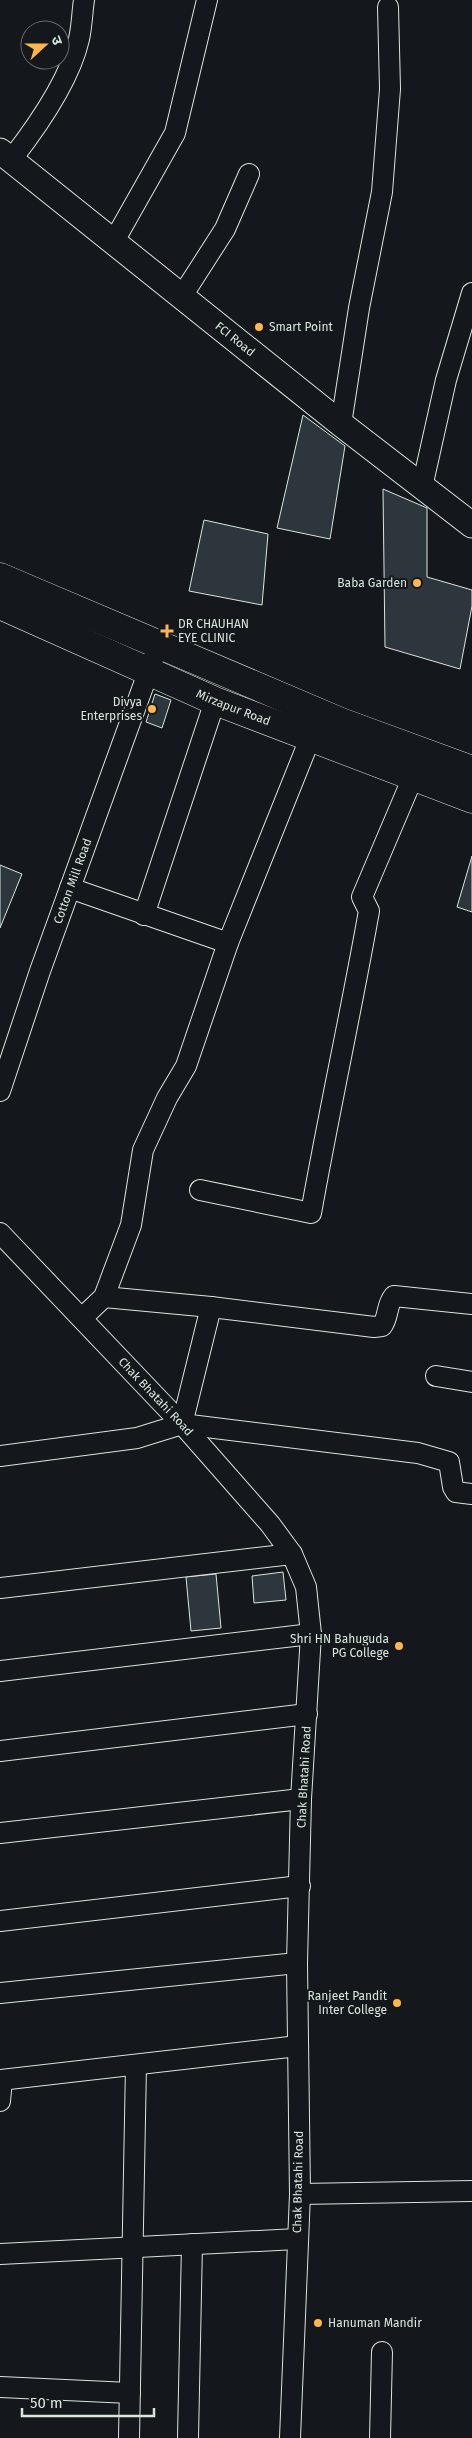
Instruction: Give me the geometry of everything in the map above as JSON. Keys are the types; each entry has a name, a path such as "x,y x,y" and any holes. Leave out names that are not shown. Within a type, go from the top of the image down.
{"highway":[{"path":"0,577 341,722 472,770"},
{"name":"Mirzapur Road","path":"0,604 215,701 311,736 472,799"}],"main road":[{"name":"FCI Road","path":"5,156 114,241 341,424 422,487 471,519"}],"street":[{"path":"5,156 33,131 66,74 79,40 84,0"},
{"path":"114,241 175,133 207,0"},
{"path":"341,424 359,308 382,192 390,89 388,8"},
{"path":"182,296 225,229 248,174"},
{"path":"422,487 446,380 471,303"},
{"name":"Cotton Mill Road","path":"0,1091 70,888 159,644"},
{"path":"144,914 215,701"},
{"path":"83,1317 104,1297 131,1225 144,1150 167,1098 186,1066 228,943 311,736"},
{"path":"200,1190 311,1213 330,1105 349,1020 369,911 362,897 413,777"},
{"path":"70,888 228,943"},
{"name":"Chak Bhatahi Road","path":"0,1233 83,1317 182,1424 270,1524 292,1554 306,1587 311,1634 301,1799 297,1963 300,2194 290,2438"},
{"path":"104,1297 211,1307 374,1327 382,1326 386,1321 389,1302 394,1296 472,1304"},
{"path":"182,1424 211,1307"},
{"path":"436,1376 472,1382"},
{"path":"0,1456 137,1438 182,1424 418,1452 449,1462 452,1487 456,1492 472,1494"},
{"path":"0,1588 292,1554"},
{"path":"0,1671 311,1634"},
{"path":"0,1750 307,1714"},
{"path":"0,1834 301,1799"},
{"path":"0,1921 300,1886"},
{"path":"0,1993 297,1963"},
{"path":"0,2101 1,2080 298,2046"},
{"path":"129,2438 136,2065"},
{"path":"300,2194 472,2191"},
{"path":"0,2254 297,2239"},
{"path":"188,2438 192,2244"},
{"path":"380,2438 382,2352"},
{"path":"0,2386 130,2393"}],"building":[{"path":"303,415 345,446 330,539 277,528"},
{"name":"Baba Garden","path":"383,489 427,508 427,577 472,590 472,606 460,669 385,647"},
{"path":"204,520 268,534 262,605 189,591"},
{"path":"155,694 171,700 162,728 146,722"},
{"path":"472,856 472,912 457,907"},
{"path":"0,865 22,874 0,928"},
{"path":"283,1572 286,1600 254,1603 252,1576"},
{"path":"216,1574 221,1628 191,1631 186,1577"}],"place":[{"name":"Smart Point","path":"259,327"},
{"name":"Baba Garden","path":"417,583"},
{"name":"DR CHAUHAN EYE CLINIC","path":"167,631"},
{"name":"Divya Enterprises","path":"152,709"},
{"name":"Shri HN Bahuguda PG College","path":"399,1646"},
{"name":"Ranjeet Pandit Inter College","path":"397,2003"},
{"name":"Hanuman Mandir","path":"318,2323"}]}
